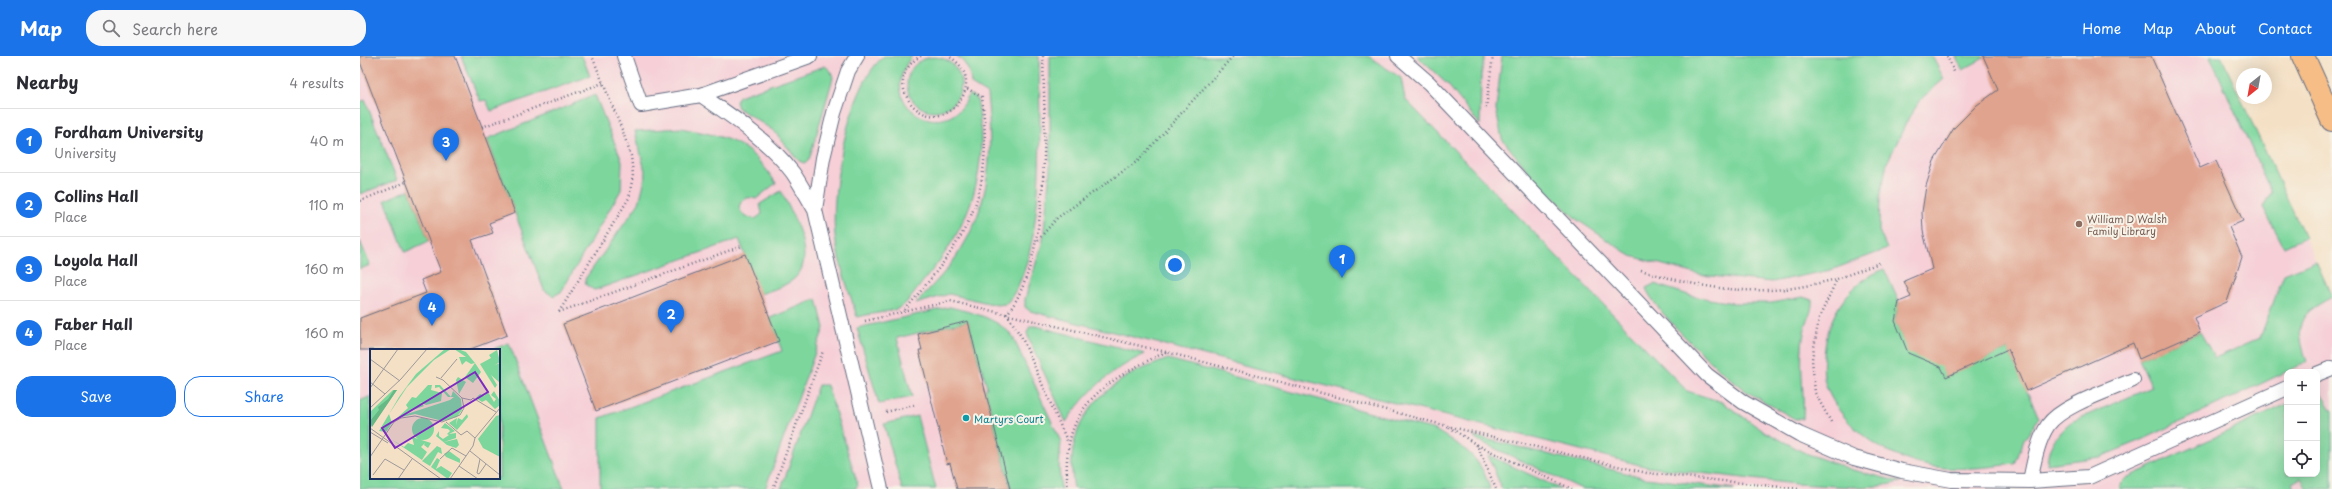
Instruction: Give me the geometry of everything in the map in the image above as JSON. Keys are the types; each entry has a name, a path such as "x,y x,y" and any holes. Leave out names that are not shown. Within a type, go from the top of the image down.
{"main road":[{"path":"2303,56 2332,120"}],"lane":[{"path":"624,56 641,105 701,95 810,56"},
{"path":"815,210 823,158 834,113 848,71 857,56"},
{"path":"1398,56 1429,83 1707,375 1743,402 1799,434 1854,458 1902,471 1951,480 2030,481 2089,477"},
{"path":"701,95 763,142 792,173 815,210 882,489"},
{"path":"2320,373 2332,368"},
{"path":"2030,481 2035,456 2049,424 2067,410 2133,380"},
{"path":"2063,489 2284,389"}],"path":[{"path":"592,56 631,156 633,175 629,198 558,312 742,246"},
{"path":"921,56 909,65 903,84 909,102 916,109 926,114 947,113 956,107 963,98 966,88 965,77 961,67 948,56"},
{"path":"1007,314 1016,302 1024,286 1037,240 1043,165 1043,56"},
{"path":"1037,240 1057,218 1138,160 1233,56"},
{"path":"1486,144 1486,108 1493,56"},
{"path":"1947,56 1955,74"},
{"path":"482,127 603,83"},
{"path":"904,311 944,264 962,236 976,208 983,180 984,121 982,97 966,88"},
{"path":"360,201 406,182"},
{"path":"1635,268 1702,285 1768,290 1794,288 1837,279 1882,262"},
{"path":"1837,279 1819,318 1812,359 1815,393 1854,458"},
{"path":"773,489 831,328 950,301 1166,352 1447,426 1647,473 1800,489"},
{"path":"1007,314 1022,338 1068,443"},
{"path":"1068,489 1065,468 1068,443 1072,427 1101,389 1128,370 1166,352"},
{"path":"883,413 914,405"},
{"path":"1447,426 1477,445 1572,489"},
{"path":"1477,445 1496,489"}],"shaded area":[{"path":"360,56 2221,56 2236,88 2236,104 2243,104 2332,296 2332,489 360,489"}],"green space":[{"path":"461,56 582,56 590,76 491,111 486,100 480,101"},
{"path":"884,56 912,56 902,75 901,91 907,105 918,115 932,119 946,118 959,110 969,94 977,99 981,149 973,195 965,217 941,259 911,298 901,307 857,317 836,243 834,223 835,199 838,172 851,116 860,91 871,71"},
{"path":"957,56 1039,56 1040,150 1035,222 1029,255 1019,283 1006,304 997,305 949,294 916,304 948,268 962,248 973,227 981,206 986,185 990,141 987,94 971,84 970,75 967,68"},
{"path":"1050,56 1368,56 1401,78 1405,99 1687,391 1722,402 1762,430 1805,453 1853,470 1901,482 1880,486 1854,487 1795,484 1648,467 1030,311 1025,307 1025,299 1043,240 1050,170"},
{"path":"1417,56 1485,56 1481,75 1480,125 1448,85"},
{"path":"1502,56 1932,56 1944,79 1923,97 1909,117 1887,163 1880,198 1879,231 1887,249 1831,270 1772,282 1700,275 1631,256 1576,219 1537,182 1502,139 1496,109"},
{"path":"1956,56 1983,56 1984,58 1962,70"},
{"path":"2210,56 2221,56 2236,88 2236,104 2243,104 2305,237 2284,247 2263,207 2271,192"},
{"path":"929,57 939,57 949,61 957,69 961,79 961,89 957,99 949,107 939,111 929,111 919,107 911,99 907,89 907,79 911,69 919,61"},
{"path":"825,66 831,71 833,78 809,160 804,163 799,161 774,131 738,108 736,102 739,96"},
{"path":"595,95 622,161 621,190 561,292 553,296 544,290 487,139"},
{"path":"365,100 397,180 360,194 360,102"},
{"path":"681,128 725,138 736,143 756,158 776,183 756,199 746,198 739,207 741,212 745,215 755,219 762,214 760,204 781,191 796,222 803,246 804,258 802,268 796,277 788,283 760,294 739,239 598,289 594,290 586,285 585,279 639,203 646,175 635,131"},
{"path":"409,190 429,241 405,252 385,200"},
{"path":"360,241 370,265 360,269"},
{"path":"2316,261 2332,297 2311,310 2302,322 2300,330 2301,338 2307,362 2292,369 2284,369 2284,373 2142,440 2100,457 2047,464 2049,451 2054,440 2071,422 2152,387 2139,359 2200,332 2215,358 2260,338 2284,274"},
{"path":"1884,269 1899,302 1895,321 1909,353 1938,359 1946,376 2008,349 2039,418 2024,440 2015,464 1976,468 1949,468 1923,465 1897,456 1871,442 1849,422 1840,411 1826,386 1824,375 1824,356 1829,328 1841,303 1859,283"},
{"path":"1654,284 1692,296 1733,303 1771,303 1803,297 1812,300 1802,344 1803,419 1795,419 1749,393 1708,360 1676,328 1652,299 1646,288"},
{"path":"817,299 824,328 765,489 600,489 600,418 782,351 770,318"},
{"path":"950,307 983,316 998,324 1012,335 1061,442 1059,467 1061,489 1011,489 985,389 987,388 982,368 980,368 968,321 897,338 912,397 879,404 857,328"},
{"path":"1030,326 1036,326 1145,354 1121,367 1101,382 1082,401 1066,422 1029,339 1027,333"},
{"path":"509,343 564,489 360,489 360,401 370,396 370,479 500,479 500,349 494,349"},
{"path":"1168,359 1435,430 1463,448 1476,460 1486,477 1490,489 1074,489 1072,453 1081,423 1089,410 1100,397 1128,376"},
{"path":"818,385 827,385 858,485 855,489 781,489"},
{"path":"2320,392 2332,411 2332,489 2307,489 2301,478 2292,483 2294,489 2120,489 2120,484 2126,478 2284,405 2284,477 2320,477"},
{"path":"917,416 936,489 902,489 884,424"},
{"path":"1473,436 1646,478 1734,489 1582,489 1479,441"},
{"path":"1488,455 1561,489 1502,489"}],"building":[{"path":"360,56 455,56 515,213 489,223 493,233 472,240 507,335 471,349 360,350 360,318 426,293 421,280 441,272 360,62"},
{"name":"William D Walsh Family Library","path":"1983,56 2151,56 2200,168 2216,161 2243,221 2229,227 2242,257 2227,302 2194,317 2200,332 2139,359 2133,343 2026,391 2008,349 1946,377 1941,367 1908,353 1895,321 1899,302 1911,297 1904,281 1932,269 1923,231 1922,212 1926,186 1934,161 1954,128 1977,105 1998,90"},
{"path":"745,254 779,341 596,411 563,324"},
{"name":"Martyrs Court","path":"968,321 1010,489 957,489 950,463 947,464 919,350 922,350 918,334"}],"place":[{"name":"Loyola Hall","path":"446,161"},
{"name":"William D Walsh Family Library","path":"2079,224"},
{"name":"Fordham University","path":"1342,278"},
{"name":"Faber Hall","path":"432,326"},
{"name":"Collins Hall","path":"671,333"},
{"name":"Martyrs Court","path":"966,418"}]}
